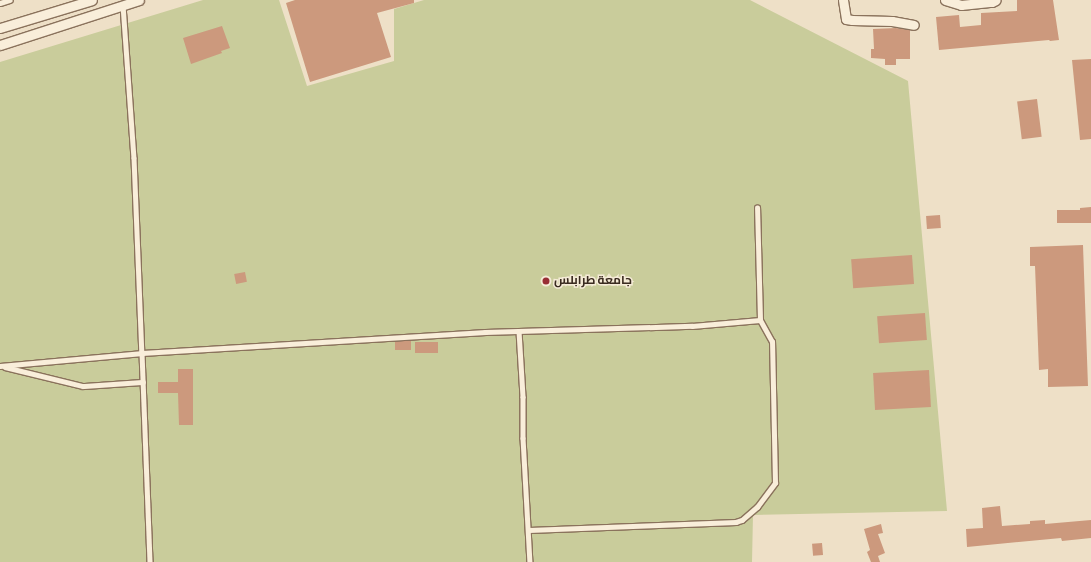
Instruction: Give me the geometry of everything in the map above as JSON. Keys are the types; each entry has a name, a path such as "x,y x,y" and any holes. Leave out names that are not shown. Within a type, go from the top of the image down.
{"street":[{"path":"0,28 92,0"},
{"path":"0,45 139,0"},
{"path":"843,0 846,19 892,21 914,25"},
{"path":"945,0 960,5 992,2 996,0"}],"lane":[{"path":"0,3 10,0"},
{"path":"123,5 134,158 150,562"},
{"path":"529,530 736,522 742,520 757,507 775,482 772,342 760,320 757,208"},
{"path":"1,366 142,353 519,331 692,326 760,320"},
{"path":"519,331 523,397 522,438 530,562"},
{"path":"1,366 83,386 143,382"}],"green space":[{"name":"جامعة طرابلس","path":"203,0 279,0 307,86 394,61 394,9 424,0 750,0 908,81 947,511 753,515 752,562 0,562 0,62"}],"building":[{"path":"295,0 414,0 414,3 377,13 391,57 310,82 286,3"},
{"path":"1017,0 1053,0 1059,40 939,50 936,17 959,15 960,27 981,25 981,13 1017,11"},
{"path":"222,26 230,48 221,51 222,53 191,64 183,38"},
{"path":"896,28 910,30 910,59 896,59 896,65 885,65 885,59 871,58 871,49 874,49 873,29"},
{"path":"1091,59 1091,139 1080,140 1072,60"},
{"path":"1037,99 1042,137 1022,139 1017,101"},
{"path":"1091,207 1091,223 1057,223 1057,210 1080,210 1080,208"},
{"path":"940,215 941,228 927,229 926,216"},
{"path":"1083,245 1088,386 1048,387 1048,369 1039,370 1035,266 1030,266 1030,247"},
{"path":"912,255 914,284 853,288 851,259"},
{"path":"245,272 247,282 236,284 234,274"},
{"path":"925,313 927,340 879,343 877,316"},
{"path":"395,341 411,341 411,350 395,350"},
{"path":"415,342 438,342 438,353 415,353"},
{"path":"178,369 193,369 193,425 179,425 178,393 158,393 158,382 178,382"},
{"path":"929,370 931,407 875,410 873,373"},
{"path":"1000,506 1002,526 1030,524 1030,521 1045,520 1045,524 1091,520 1091,538 1062,541 1061,538 967,547 966,529 983,528 982,508"},
{"path":"881,524 883,533 878,534 885,553 878,556 880,562 871,562 867,552 870,550 864,529"},
{"path":"822,543 823,555 813,556 812,544"}],"place":[{"name":"جامعة طرابلس","path":"546,281"}]}
